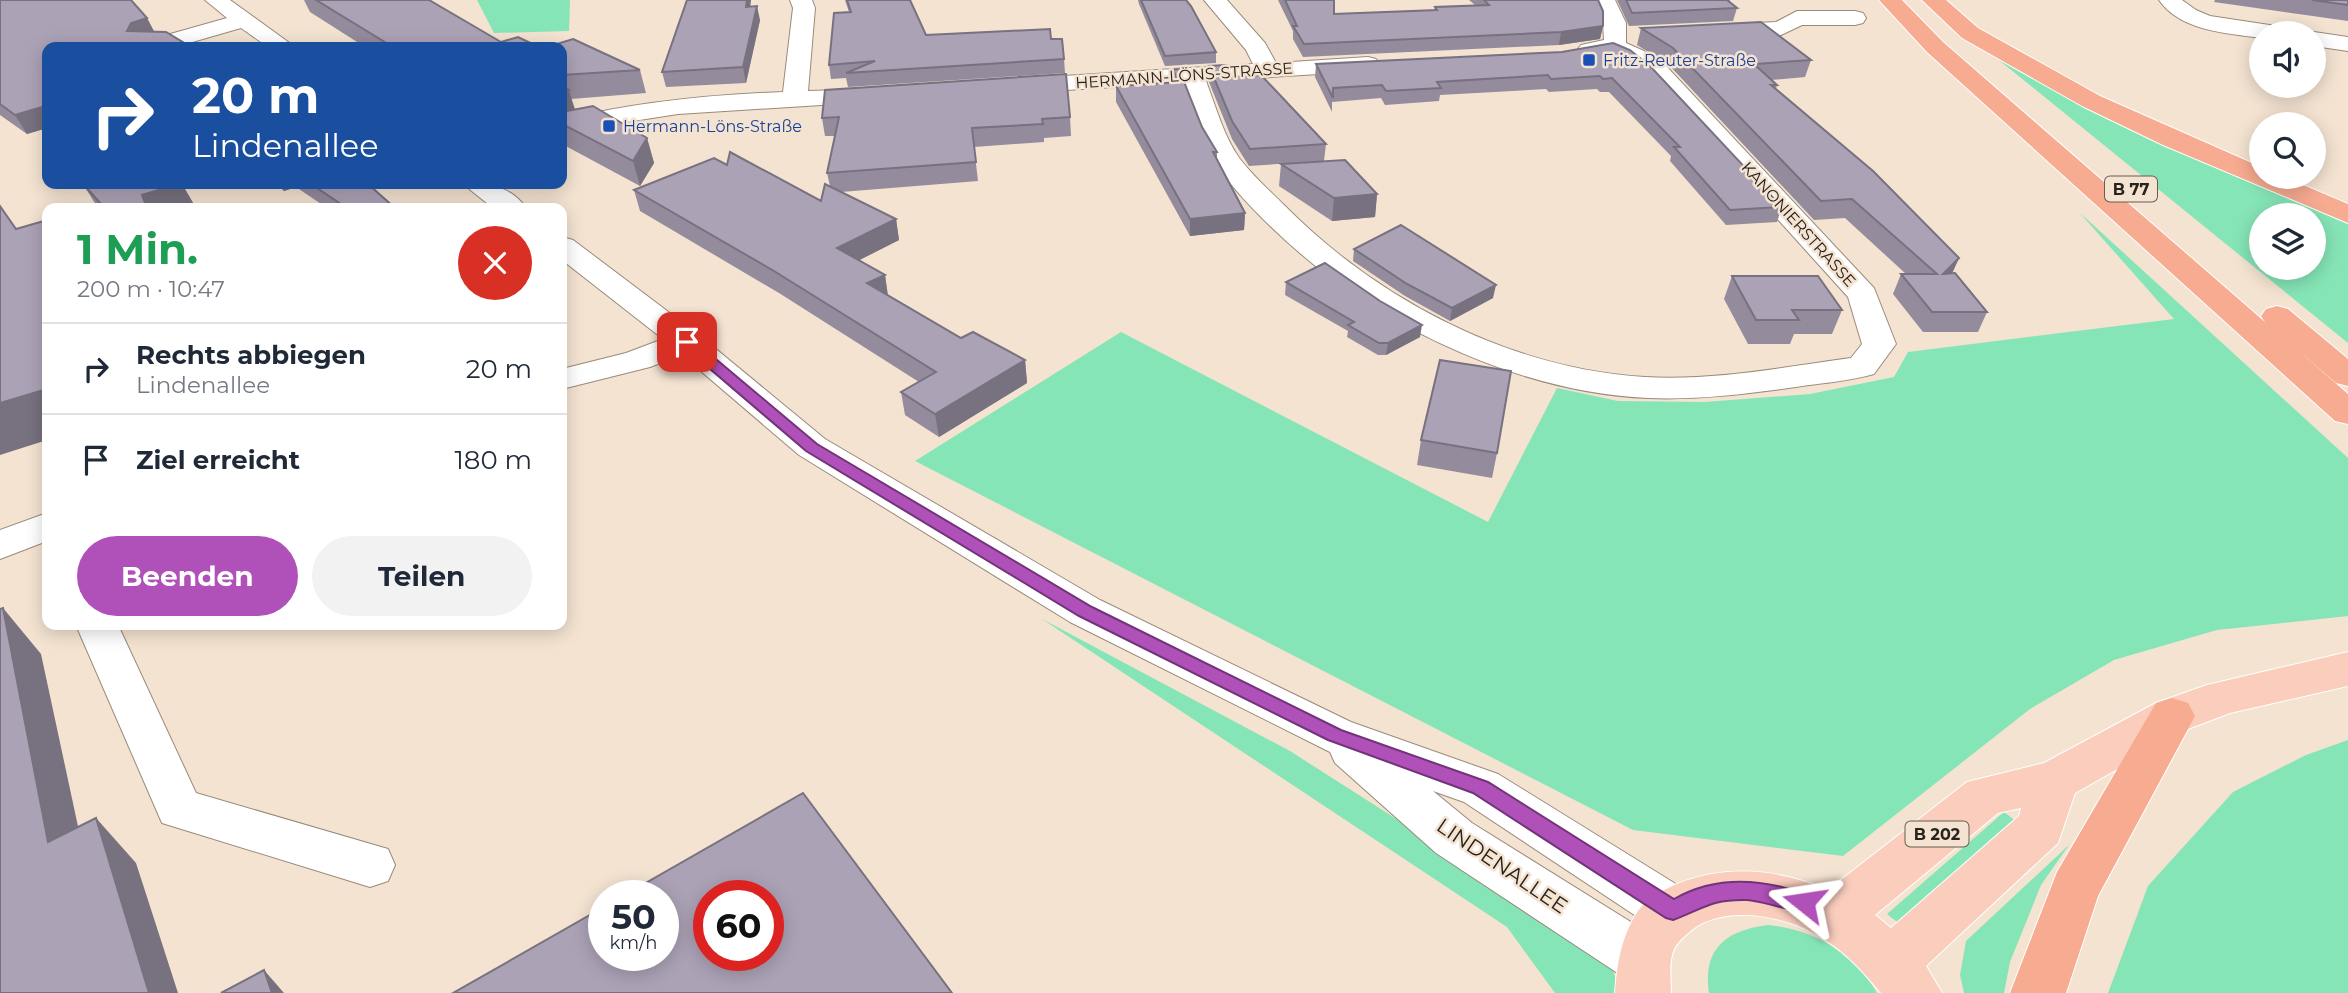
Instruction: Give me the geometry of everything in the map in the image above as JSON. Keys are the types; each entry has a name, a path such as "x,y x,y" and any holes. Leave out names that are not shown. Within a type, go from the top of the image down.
{"highway":[{"name":"B 77","path":"1890,0 1934,47 2348,413"},
{"name":"B 77","path":"1916,0 1962,43 2348,376"},
{"path":"1933,0 1970,33 2091,101 2172,139 2348,214"},
{"path":"2038,993 2075,888 2172,716"}],"main road":[{"name":"B 202","path":"1833,917 1984,796 2054,781 2172,716 2223,697 2275,683 2348,669"},
{"path":"1643,976 1654,932 1673,911 1694,899 1718,892 1746,891 1775,894 1804,902 1833,917 1864,937 1903,978 2040,828 2054,781"}],"street":[{"path":"216,0 276,42"},
{"path":"796,101 804,8 801,0"},
{"path":"1214,0 1257,48 1266,69"},
{"path":"2170,0 2176,9 2193,17 2249,28"},
{"path":"1690,33 1781,29 1797,18 1855,18"},
{"path":"167,42 244,20"},
{"path":"1559,55 1612,26 1651,35"},
{"name":"KANONIERSTRASSE","path":"1191,75 1227,159 1284,224 1357,285 1462,343 1546,370 1616,384 1694,387 1862,367 1879,344 1863,295 1834,260 1658,72 1636,56 1612,26"},
{"path":"2326,41 2348,44"},
{"name":"HERMANN-LÖNS-STRASSE","path":"986,88 1392,63"},
{"path":"567,127 617,115 688,107 905,94"},
{"path":"484,189 505,203"},
{"name":"LINDENALLEE","path":"567,250 687,342 812,447 1085,611 1335,735 1480,788 1673,911"},
{"path":"567,378 638,360 687,342"},
{"path":"0,545 42,528"},
{"path":"99,630 179,809 370,865"},
{"name":"LINDENALLEE","path":"1335,735 1454,838 1643,976"}],"green space":[{"path":"477,0 570,0 569,31 494,33"},
{"path":"1989,52 2249,174 2249,189 2280,189 2310,203 2249,203 2249,263"},
{"path":"2326,211 2348,221 2348,343 2270,280 2326,280"},
{"path":"2079,212 2348,458 2348,616 2217,630 2114,660 2030,709 1843,856 1633,830 915,461 1121,332 1488,522 1557,388 1618,401 1704,402 1810,394 1894,377 1908,352 2174,319"},
{"path":"1042,619 1290,751 1592,944 1613,969 1619,993 1555,993 1507,927"},
{"path":"2348,740 2348,993 2108,993 2148,886 2233,792 2306,755"},
{"path":"2004,812 2017,822 1901,925 1887,914"},
{"path":"2069,845 2041,885 2010,962 2004,993 1964,993 1960,975 1966,941"},
{"path":"1768,925 1801,932 1831,945 1856,966 1877,993 1709,993 1710,964 1721,944 1741,931"}],"building":[{"path":"0,0 131,0 147,18 131,23 127,31 166,32 183,42 42,42 42,107 15,115 0,104"},
{"path":"316,0 429,0 501,42 385,42"},
{"path":"687,0 747,0 746,7 757,6 743,67 662,72"},
{"path":"847,0 910,0 926,35 1050,29 1051,39 1062,39 1064,59 846,73 875,61 829,65 834,13 851,12"},
{"path":"1141,0 1186,0 1216,52 1165,56"},
{"path":"1285,0 1334,0 1334,14 1489,5 1484,0 1598,0 1603,11 1603,26 1561,32 1304,44 1293,26 1297,26"},
{"path":"1626,0 1727,0 1737,8 1632,13"},
{"path":"2312,0 2348,0 2348,5"},
{"path":"1761,22 1811,60 1754,64 1777,85 1771,85 1873,171 1959,258 1943,274 1955,273 1987,312 1932,312 1901,274 1937,274 1852,199 1821,201 1673,48 1641,28"},
{"path":"518,37 528,42 501,42"},
{"path":"573,39 640,70 567,75 567,42 563,42"},
{"path":"1613,43 1630,50 1650,66 1782,207 1730,210 1674,147 1680,147 1612,78 1603,79 1600,76 1551,79 1548,75 1437,82 1441,88 1386,91 1382,85 1333,88 1333,98 1316,64 1562,52"},
{"path":"1226,65 1232,77 1261,75 1326,144 1250,149 1232,121 1209,66"},
{"path":"1179,69 1202,127 1217,152 1213,152 1245,213 1190,219 1116,86 1179,82 1173,70"},
{"path":"1066,74 1070,117 1042,119 1043,124 972,128 976,162 827,173 839,117 822,118 825,90"},
{"path":"593,106 647,138 633,161 567,127 567,111"},
{"path":"730,152 821,201 825,184 896,219 837,248 885,275 867,283 961,338 973,332 1025,360 935,414 901,392 936,372 774,271 634,190 714,158 727,165"},
{"path":"1345,160 1377,194 1334,198 1281,164"},
{"path":"88,189 162,189 142,195 145,203 100,203"},
{"path":"318,189 374,189 389,203 340,203"},
{"path":"0,206 16,229 42,221 42,390 0,403"},
{"path":"1401,225 1496,285 1452,308 1407,284 1354,249"},
{"path":"1325,263 1380,301 1422,325 1388,343 1379,343 1348,325 1354,322 1286,282"},
{"path":"1732,276 1818,276 1842,310 1792,310 1799,320 1756,320"},
{"path":"1440,360 1511,371 1497,453 1421,440"},
{"path":"3,608 48,842 96,818 149,993 0,993 0,609"},
{"path":"803,793 952,993 453,993 588,916 588,971 679,971 679,880 651,880"},
{"path":"264,970 272,993 221,993"}],"place":[{"name":"Fritz-Reuter-Straße","path":"1589,60"},
{"name":"Hermann-Löns-Straße","path":"609,126"}],"route":[{"path":"687,342 812,447 1085,611 1335,735 1480,788 1673,911 1694,899 1718,892 1775,894 1804,902"}]}
